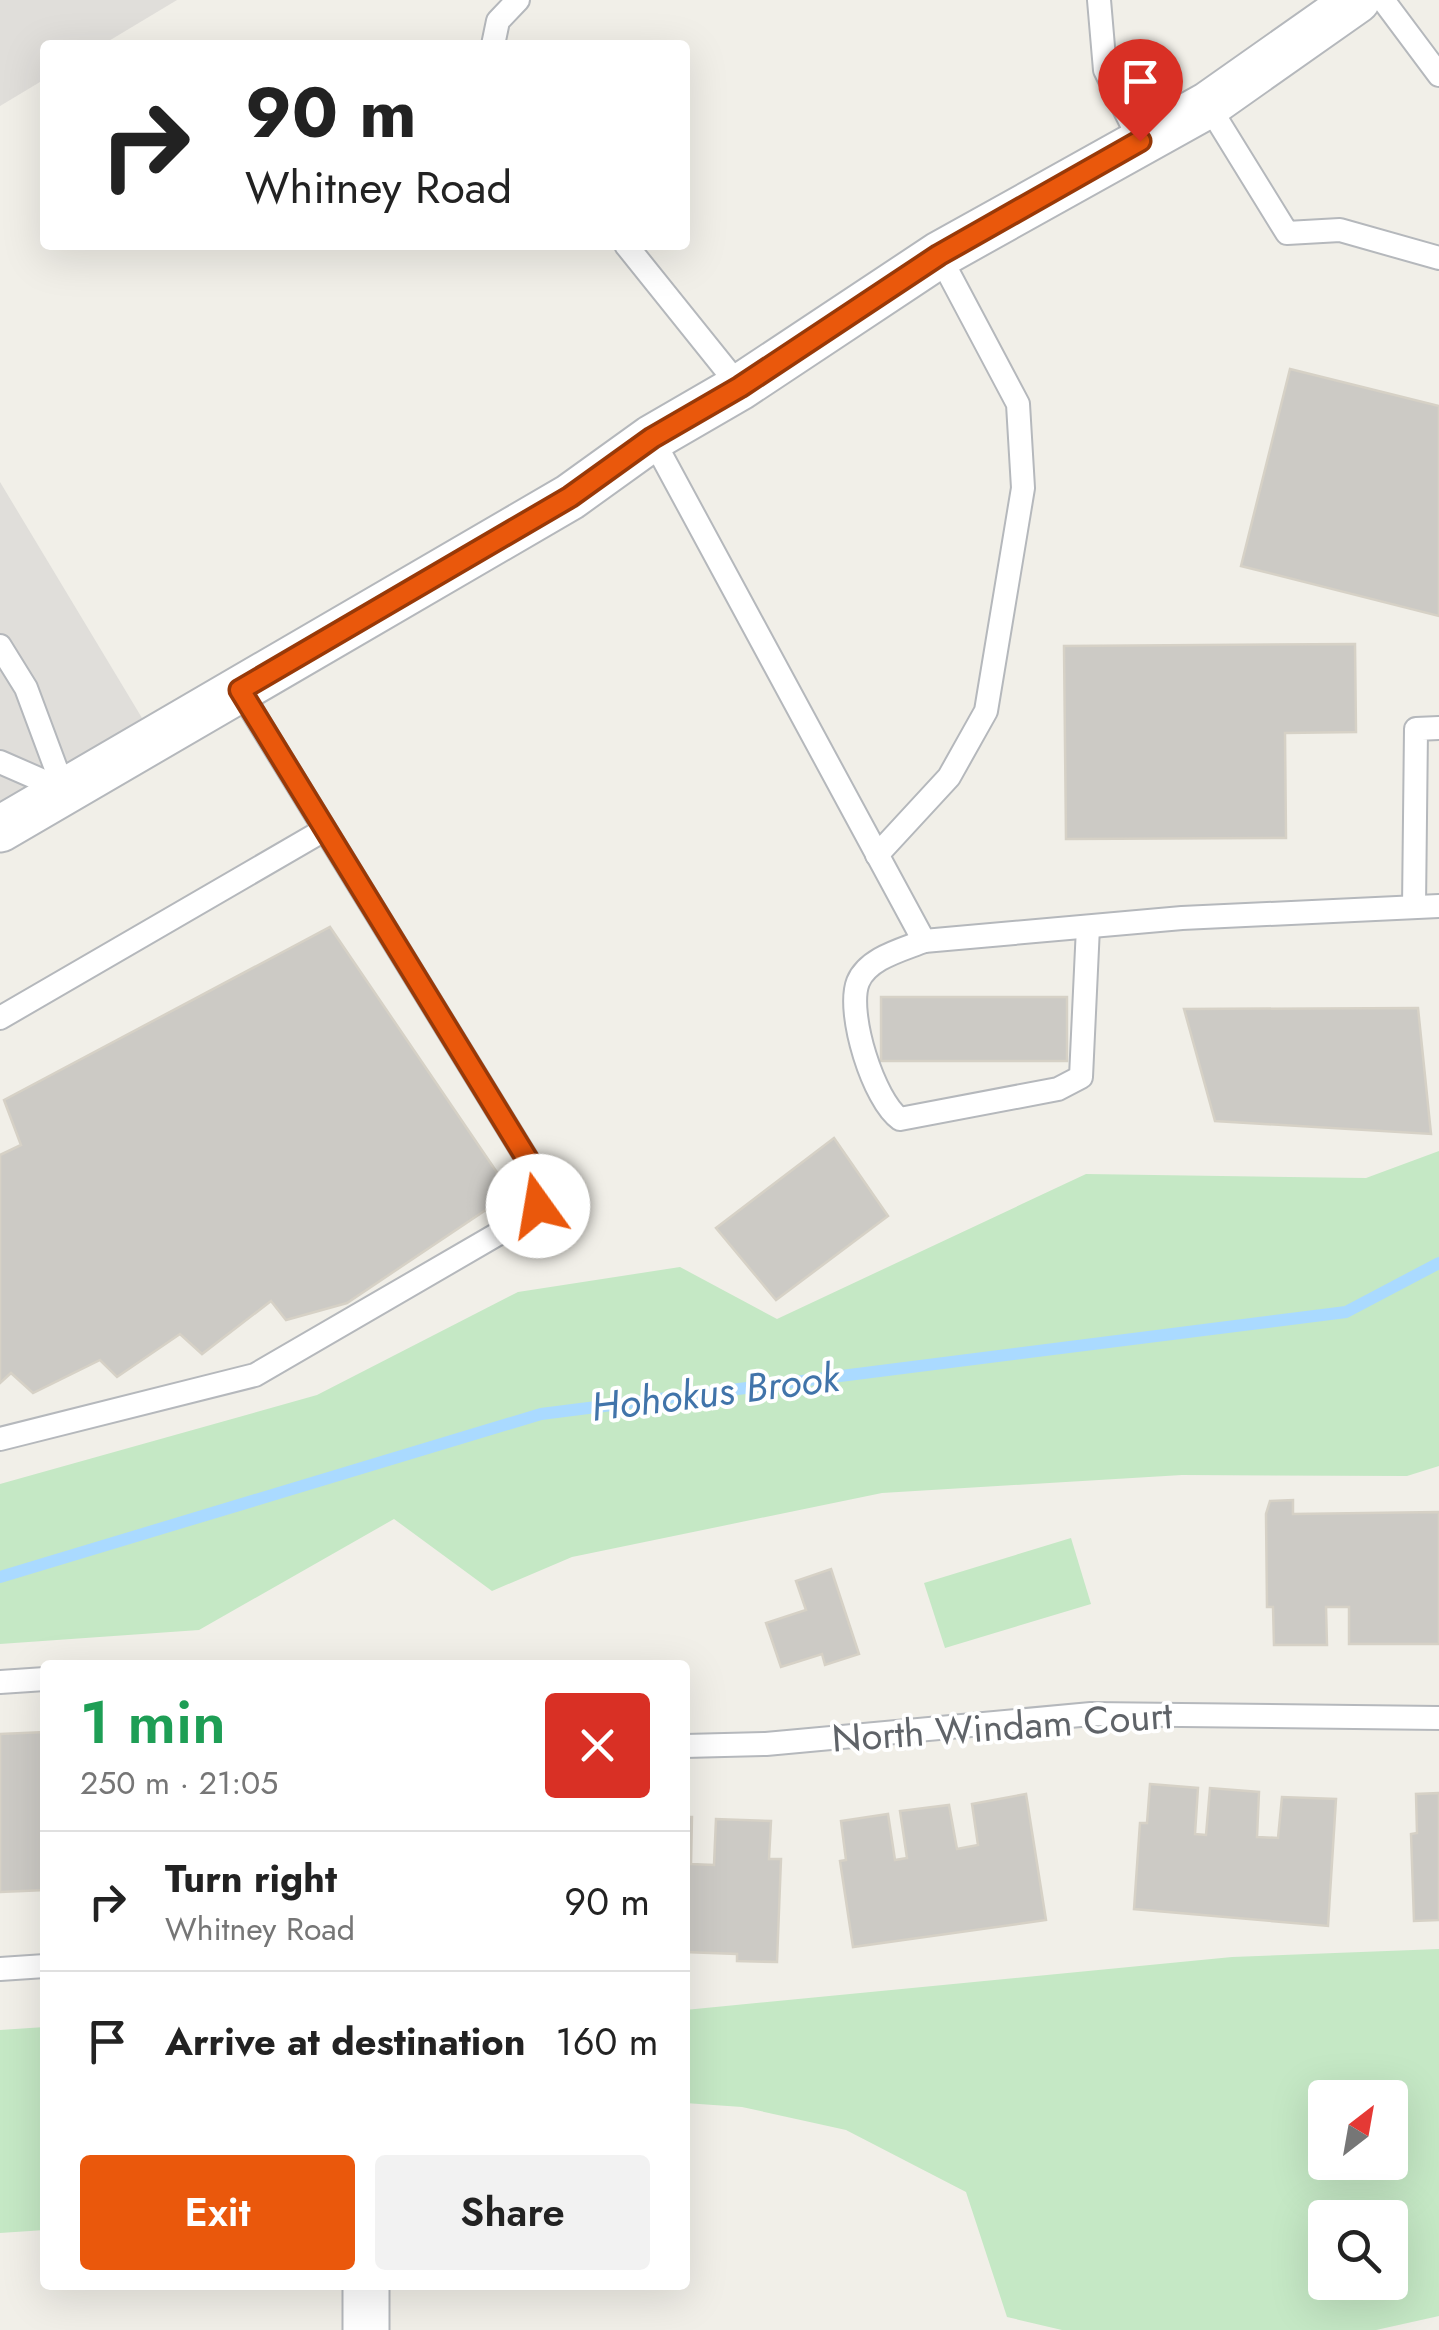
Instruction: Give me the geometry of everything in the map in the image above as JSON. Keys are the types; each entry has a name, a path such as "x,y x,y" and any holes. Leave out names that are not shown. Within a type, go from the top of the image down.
{"street":[{"path":"0,829 570,497 652,438 740,387 939,255 1208,106 1357,0"},
{"path":"366,2290 366,2330"}],"lane":[{"path":"494,40 498,21 518,0"},
{"path":"1099,0 1105,70 1140,141"},
{"path":"1382,0 1439,75"},
{"path":"1208,106 1287,233 1340,230 1439,258"},
{"path":"630,250 740,387"},
{"path":"877,855 949,777 986,711 1023,488 1018,404 939,255"},
{"path":"652,438 924,941"},
{"path":"0,646 26,688 64,790"},
{"path":"0,1439 255,1375 527,1217 538,1206 540,1180 240,690"},
{"path":"1414,907 1416,728 1439,728"},
{"path":"0,762 64,790"},
{"path":"0,1018 324,830"},
{"path":"1088,927 1081,1077 1058,1090 900,1119 886,1110 853,1015 859,980 878,960 924,941 1182,918 1439,906"},
{"path":"0,1682 40,1679"},
{"name":"North Windam Court","path":"690,1746 766,1744 1092,1714 1439,1718"},
{"path":"0,1969 40,1966"}],"shaded area":[{"path":"0,0 177,0 110,40 40,40 40,82 0,106"},
{"path":"0,482 142,718 0,806"}],"green space":[{"path":"1439,1151 1439,1466 1407,1476 1182,1475 882,1493 572,1557 492,1591 394,1519 199,1630 0,1644 0,1484 317,1395 518,1292 680,1267 777,1319 1086,1174 1366,1178"},
{"path":"1071,1538 1091,1604 945,1648 924,1583"},
{"path":"1439,1949 1439,2316 1376,2330 1062,2330 1007,2317 966,2192 846,2130 742,2107 690,2103 690,2010 1232,1957"},
{"path":"40,2027 40,2230 0,2233 0,2030"}],"building":[{"path":"1290,369 1439,406 1439,616 1241,566"},
{"path":"1355,644 1356,732 1285,733 1286,838 1066,839 1064,646"},
{"path":"330,927 511,1193 347,1303 286,1320 271,1301 202,1354 180,1334 117,1377 100,1360 33,1393 11,1373 0,1383 0,1155 21,1145 4,1100"},
{"path":"881,997 1067,997 1067,1061 881,1061"},
{"path":"1418,1008 1431,1134 1215,1121 1184,1009"},
{"path":"834,1138 888,1216 776,1300 716,1228"},
{"path":"1293,1500 1293,1514 1439,1512 1439,1644 1349,1644 1349,1607 1326,1607 1327,1645 1274,1645 1273,1607 1267,1607 1266,1514 1270,1501"},
{"path":"831,1569 859,1654 825,1665 822,1654 781,1667 766,1623 806,1610 796,1581"},
{"path":"40,1732 40,1890 0,1892 0,1734"},
{"path":"1150,1784 1198,1788 1195,1834 1206,1835 1210,1788 1259,1792 1257,1837 1278,1838 1282,1797 1336,1799 1328,1926 1134,1909 1140,1823 1147,1823"},
{"path":"1439,1793 1439,1920 1414,1921 1411,1834 1417,1833 1416,1794"},
{"path":"1026,1794 1046,1920 853,1947 840,1861 846,1860 841,1821 888,1814 895,1860 907,1858 900,1811 949,1805 957,1849 978,1845 972,1804"},
{"path":"690,1817 691,1864 714,1865 716,1819 771,1821 769,1859 781,1859 777,1962 737,1961 737,1954 690,1952"}],"waterway":[{"name":"Hohokus Brook","path":"0,1577 541,1414 1346,1312 1439,1263"}],"route":[{"path":"538,1206 540,1180 240,690 570,497 652,438 740,387 939,255 1140,141"}]}
